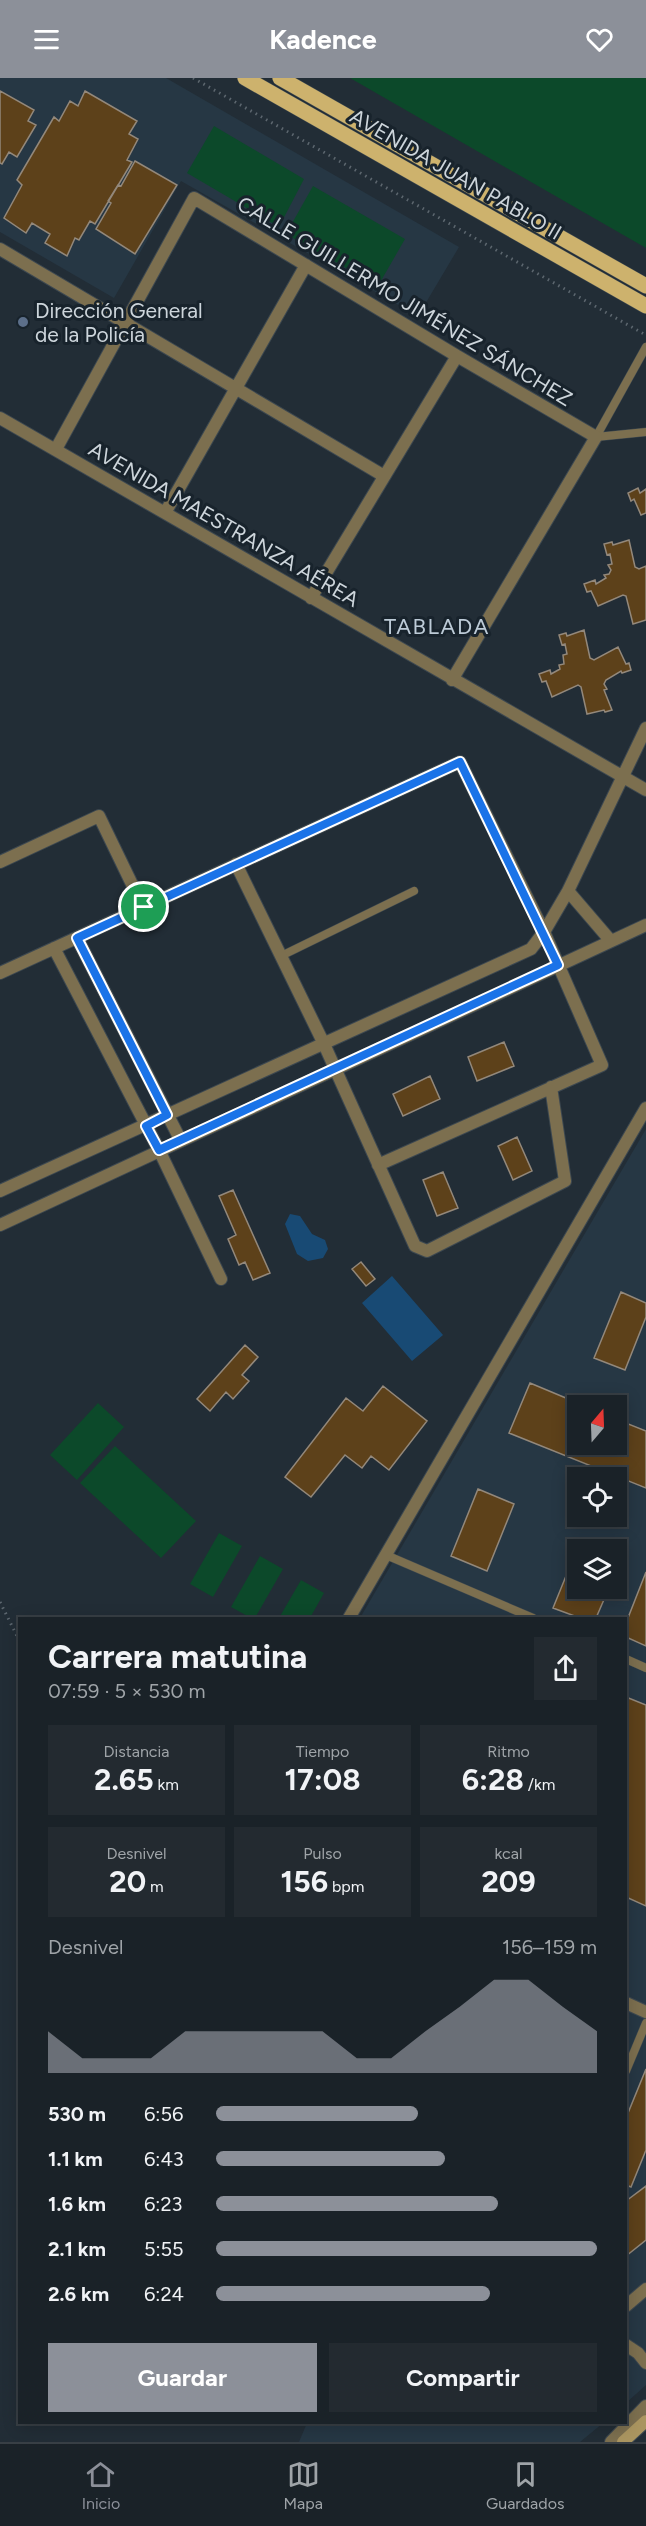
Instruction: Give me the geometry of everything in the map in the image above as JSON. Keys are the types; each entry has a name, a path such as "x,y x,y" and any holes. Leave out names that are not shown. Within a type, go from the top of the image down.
{"main road":[{"name":"AVENIDA JUAN PABLO II","path":"245,78 646,306"},
{"name":"AVENIDA JUAN PABLO II","path":"280,78 646,286"},
{"path":"623,2442 646,2421"}],"street":[{"name":"CALLE GUILLERMO JIMÉNEZ SÁNCHEZ","path":"126,321 194,198 596,437"},
{"path":"0,249 126,321 384,476"},
{"path":"165,513 306,265"},
{"path":"56,449 126,321"},
{"path":"311,598 457,356"},
{"name":"AVENIDA MAESTRANZA AÉREA","path":"0,418 646,790"},
{"path":"452,680 596,437"},
{"path":"0,1191 531,949 544,932 568,891 646,728"},
{"path":"0,973 460,762 544,932 602,1065 378,1165"},
{"path":"0,862 99,816 144,907"},
{"path":"236,864 324,1044 415,1246 427,1251 565,1181 551,1087"},
{"path":"568,891 610,940"},
{"path":"0,1225 180,1139 646,925"},
{"path":"77,938 180,1139"},
{"path":"54,948 159,1150 220,1279"},
{"path":"350,1617 646,1108"},
{"path":"627,2003 646,2012"},
{"path":"627,2305 646,2289"},
{"path":"627,2346 646,2362"},
{"path":"611,2442 646,2406"}],"lane":[{"path":"596,437 646,347"},
{"path":"596,437 646,432"},
{"path":"281,956 414,891"},
{"path":"386,1555 531,1617"},
{"path":"627,1659 646,1668"},
{"path":"627,2070 646,2023"}],"path":[{"path":"193,78 646,335"},
{"path":"0,1602 18,1638"}],"shaded area":[{"path":"0,78 166,78 459,247 418,316 181,181 114,298 0,232"},
{"path":"646,1129 646,2385 627,2402 627,1617 361,1617"},
{"path":"306,2424 602,2424 580,2442 299,2442"}],"green space":[{"path":"350,78 646,78 646,248"},
{"path":"214,126 304,179 279,227 187,173"},
{"path":"313,186 405,239 378,286 286,234"},
{"path":"98,1403 124,1427 77,1480 50,1455"},
{"path":"115,1446 196,1521 161,1558 80,1483"},
{"path":"219,1533 242,1546 213,1597 190,1584"},
{"path":"260,1556 283,1569 256,1617 249,1617 231,1607"},
{"path":"301,1580 324,1593 311,1617 280,1617"}],"water":[{"path":"290,1214 300,1216 312,1234 325,1240 328,1249 323,1258 308,1261 297,1254 285,1224"},
{"path":"392,1276 443,1335 412,1361 362,1303"}],"building":[{"path":"0,91 34,110 28,121 36,125 17,157 9,152 2,164 0,163"},
{"path":"85,91 137,121 129,134 138,139 127,160 132,162 95,224 90,221 79,240 75,238 67,256 45,243 50,234 32,223 26,233 4,218 22,185 17,180 54,117 59,121 70,101 78,106"},
{"path":"135,161 177,185 135,254 96,229 111,203 108,201 118,185 121,186"},
{"path":"638,488 640,493 646,489 646,513 641,515 634,499 631,501 628,493"},
{"path":"629,540 635,567 639,569 646,566 646,620 633,624 626,596 623,595 598,606 591,591 587,592 584,584 595,580 596,584 606,578 604,575 609,574 611,570 608,565 612,564 610,554 607,555 604,544 612,542 613,545"},
{"path":"584,630 590,658 594,660 618,647 626,664 629,663 631,670 622,673 621,671 606,680 604,684 612,710 587,714 581,687 578,685 552,697 546,681 542,682 539,674 550,670 551,674 560,669 559,665 564,664 563,655 567,654 565,644 562,645 559,635 566,633 567,636"},
{"path":"504,1042 514,1066 477,1081 468,1057"},
{"path":"430,1076 440,1099 403,1116 393,1094"},
{"path":"517,1137 532,1171 513,1180 498,1146"},
{"path":"443,1172 458,1208 437,1216 423,1180"},
{"path":"233,1190 270,1273 253,1280 245,1262 239,1265 228,1239 236,1235 219,1196"},
{"path":"361,1262 375,1279 366,1286 352,1269"},
{"path":"621,1292 646,1303 646,1317 625,1370 594,1358"},
{"path":"245,1345 258,1357 242,1375 249,1381 233,1399 226,1392 210,1411 197,1399"},
{"path":"530,1383 567,1398 567,1455 627,1455 627,1423 646,1431 646,1488 627,1480 627,1467 594,1467 509,1433"},
{"path":"383,1386 427,1421 389,1470 371,1456 362,1468 345,1455 311,1497 285,1477 346,1398 363,1411"},
{"path":"478,1489 514,1504 487,1571 451,1556"},
{"path":"646,1572 646,1646 627,1637 627,1620"},
{"path":"567,1574 567,1599 604,1599 596,1617 577,1617 553,1608"},
{"path":"627,1697 646,1705 646,1906 627,1897"},
{"path":"646,2069 646,2150 631,2187 627,2185 627,2116"},
{"path":"646,2186 646,2240 627,2255 627,2200"}],"place":[{"name":"Dirección General de la Policía","path":"23,322"}],"district":[{"name":"TABLADA","path":"437,626"}],"route":[{"path":"460,762 558,965 159,1150 146,1126 167,1115 77,938 144,907 460,762"}]}
